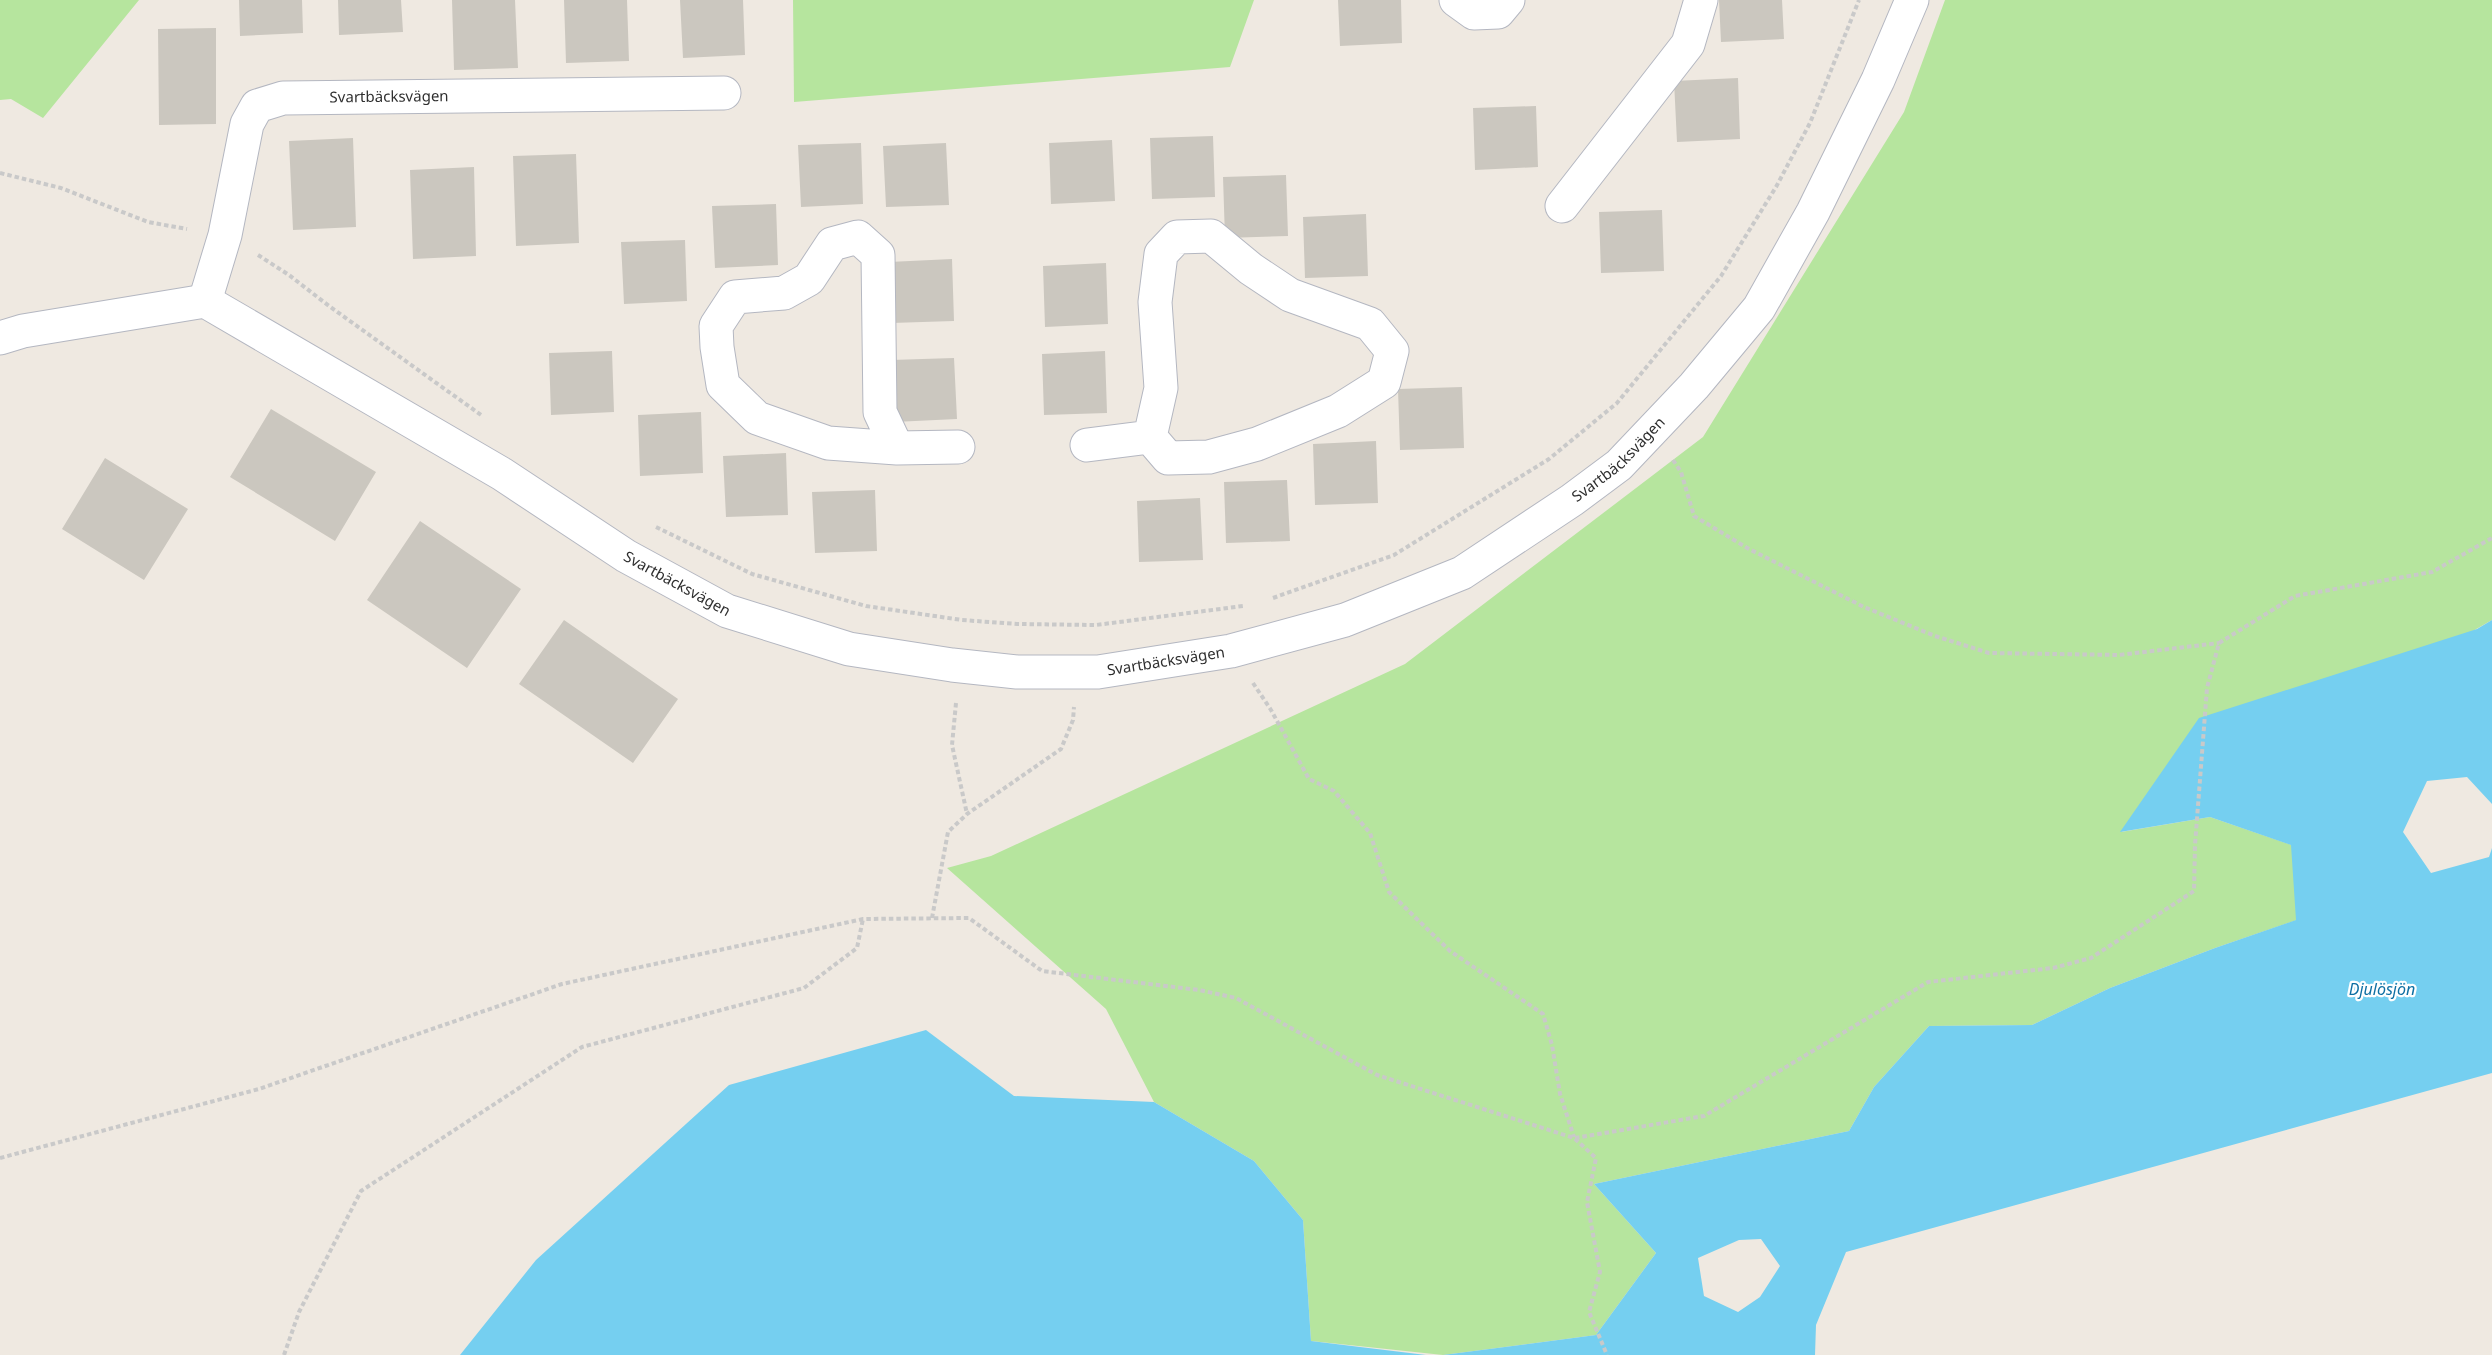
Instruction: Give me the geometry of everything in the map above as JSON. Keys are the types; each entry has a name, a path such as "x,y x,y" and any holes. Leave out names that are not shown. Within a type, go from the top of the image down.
{"street":[{"path":"1455,0 1474,13 1498,12 1508,0"},
{"path":"1562,206 1688,44 1701,0"},
{"name":"Svartbäcksvägen","path":"724,93 283,98 257,106 247,124 225,236 204,301 502,474 626,556 727,611 849,648 960,666 1017,672 1098,672 1231,651 1344,620 1462,573 1572,500 1619,465 1694,386 1759,308 1813,212 1878,80 1912,0"},
{"path":"897,448 880,412 878,255 858,237 832,244 809,279 784,293 735,297 716,326 723,385 757,418 828,443 897,448 958,447"},
{"path":"1177,237 1211,237 1251,269 1290,295 1370,324 1392,351 1384,382 1338,411 1257,444 1209,457 1168,458 1150,437 1161,388 1155,302 1161,254 1177,237"},
{"path":"0,338 23,331 204,301"},
{"path":"1087,446 1150,437"}],"path":[{"path":"0,173 61,188 148,222 225,236"},
{"path":"1653,429 1681,472 1694,516 1806,579 1864,607 1935,636 1989,653 2120,655 2219,643 2295,596 2432,572 2492,538"},
{"path":"1574,1138 1704,1116 1928,982 2053,968 2091,958 2194,891 2194,844 2207,688 2219,643"},
{"path":"1231,651 1271,710 1309,779 1334,791 1370,833 1389,892 1450,951 1543,1014 1552,1045 1560,1094 1574,1138"},
{"path":"960,666 952,745 968,814"},
{"path":"932,918 948,831 968,814 1061,749 1073,720 1075,672"},
{"path":"0,1158 259,1089 562,984 863,919 969,918 1042,971 1199,990 1236,998 1377,1075 1574,1138 1596,1158 1587,1202 1600,1272 1589,1312 1607,1355"},
{"path":"284,1355 299,1312 361,1191 582,1047 804,988 857,948 863,919"}],"green space":[{"path":"0,0 139,0 43,118 11,99 0,100"},
{"path":"793,0 1254,0 1230,67 794,102"},
{"path":"1945,0 2492,0 2492,620 2121,832 2210,817 2292,845 2297,920 2110,988 2032,1025 1929,1026 1874,1087 1849,1131 1594,1184 1656,1253 1596,1335 1443,1355 1311,1341 1303,1220 1254,1161 1154,1102 1106,1009 947,868 991,856 1405,664 1703,437 1904,112"}],"water":[{"name":"Djulösjön","path":"2492,620 2492,804 2467,777 2427,781 2403,832 2431,873 2489,857 2492,848 2492,1073 1846,1252 1816,1325 1815,1355 1443,1355 1596,1335 1656,1253 1594,1184 1849,1131 1874,1087 1929,1026 2032,1025 2110,988 2296,920 2291,845 2210,817 2120,832 2199,718 2477,629","holes":["1761,1239 1780,1266 1760,1297 1738,1312 1704,1296 1698,1258 1739,1240"]},
{"path":"926,1030 1014,1096 1154,1102 1254,1161 1303,1220 1311,1341 1426,1355 460,1355 536,1260 729,1085"}],"building":[{"path":"239,0 302,0 303,33 240,36"},
{"path":"338,0 401,0 403,32 339,35"},
{"path":"452,0 515,0 518,68 454,70"},
{"path":"564,0 627,0 629,61 566,63"},
{"path":"680,0 743,0 745,55 683,58"},
{"path":"1338,0 1401,0 1402,43 1340,46"},
{"path":"1719,0 1782,0 1784,39 1721,42"},
{"path":"216,28 216,124 159,125 158,29"},
{"path":"1738,78 1740,139 1677,142 1674,81"},
{"path":"1536,106 1538,167 1475,170 1473,108"},
{"path":"1213,136 1215,197 1152,199 1150,138"},
{"path":"353,138 356,227 293,230 289,141"},
{"path":"1112,140 1115,201 1051,204 1049,143"},
{"path":"861,143 863,204 801,207 798,145"},
{"path":"946,143 949,205 886,207 883,146"},
{"path":"576,154 579,243 516,246 513,156"},
{"path":"474,167 476,256 413,259 410,170"},
{"path":"1286,175 1288,236 1225,238 1223,177"},
{"path":"776,204 778,265 715,268 712,206"},
{"path":"1662,210 1664,271 1601,273 1599,212"},
{"path":"1366,214 1368,276 1305,278 1303,217"},
{"path":"685,240 687,301 624,304 621,242"},
{"path":"952,259 954,321 891,323 889,262"},
{"path":"1106,263 1108,324 1045,327 1043,266"},
{"path":"612,351 614,412 551,415 549,353"},
{"path":"1105,351 1107,413 1044,415 1042,354"},
{"path":"954,358 957,419 894,422 891,360"},
{"path":"1462,387 1464,448 1400,450 1398,389"},
{"path":"271,409 376,472 335,541 230,477"},
{"path":"701,412 703,473 640,476 638,415"},
{"path":"1376,441 1378,503 1315,505 1313,444"},
{"path":"786,453 788,515 726,517 723,456"},
{"path":"105,458 188,509 144,580 62,529"},
{"path":"1287,480 1290,541 1226,543 1224,482"},
{"path":"875,490 877,551 815,553 812,492"},
{"path":"1200,498 1203,560 1139,562 1137,501"},
{"path":"420,521 521,589 467,668 367,600"},
{"path":"564,620 678,699 633,763 519,684"}]}
